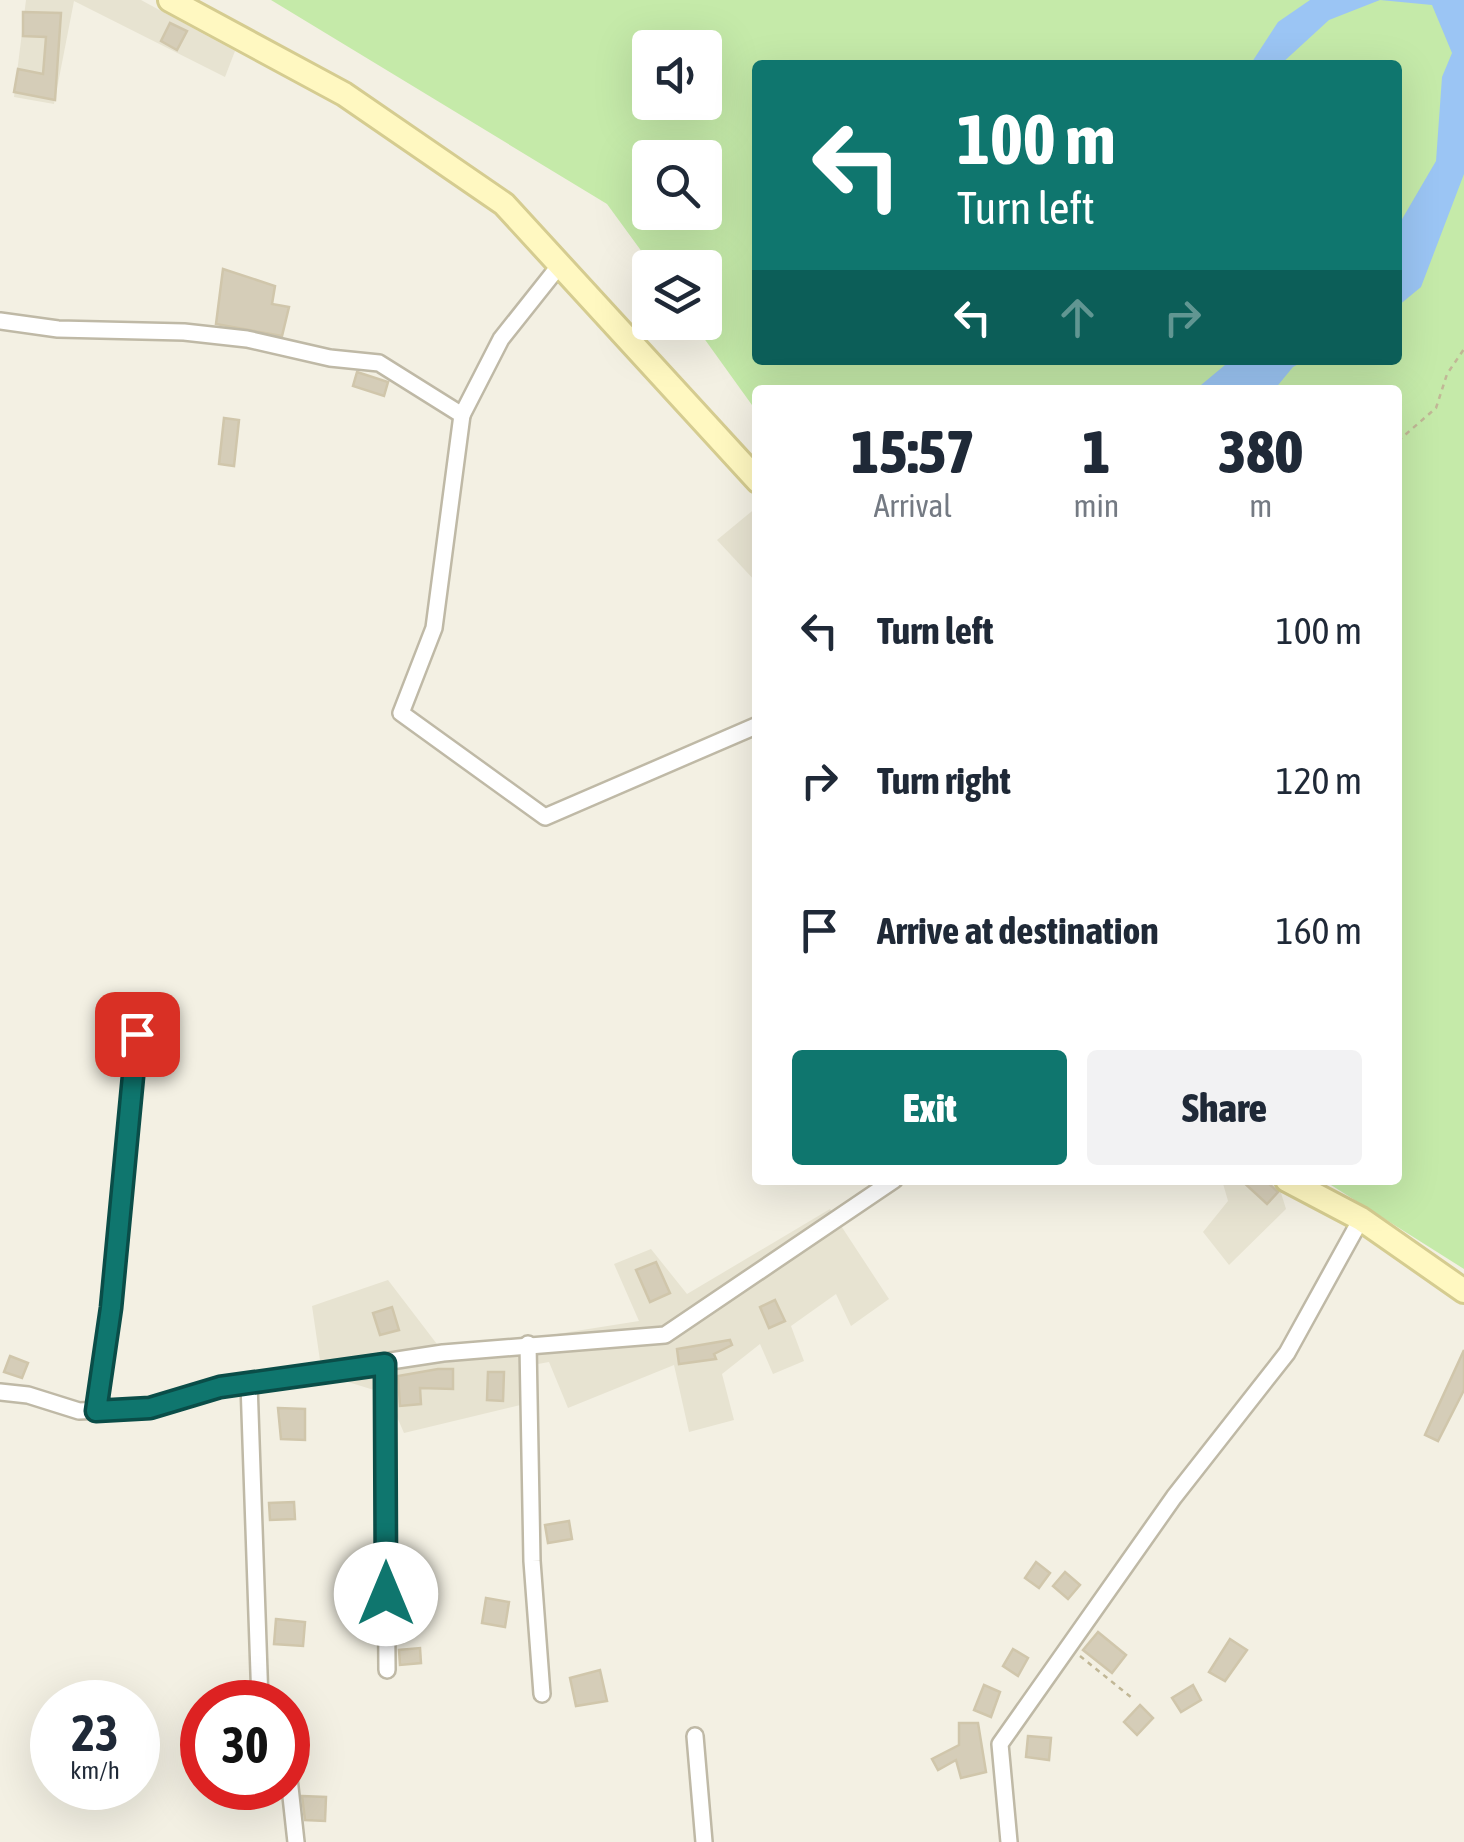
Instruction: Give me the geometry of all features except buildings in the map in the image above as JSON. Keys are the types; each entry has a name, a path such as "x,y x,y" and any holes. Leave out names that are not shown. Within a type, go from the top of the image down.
{"main road":[{"path":"170,0 344,94 504,204 752,475"},
{"path":"1296,1185 1361,1219 1464,1291"}],"street":[{"path":"559,266 501,339 462,415 434,628 401,713 545,817 752,728"},
{"path":"0,321 58,329 231,337 330,358 378,362 462,415"},
{"path":"96,1411 111,1308 137,1034"},
{"path":"0,1392 28,1395 79,1412 150,1408 249,1383 528,1344 665,1335 887,1185"},
{"path":"1008,1842 1000,1744 1174,1497 1287,1353 1361,1219"},
{"path":"528,1344 532,1561 542,1694"},
{"path":"385,1364 387,1670"},
{"path":"249,1383 259,1680"},
{"path":"695,1736 704,1842"},
{"path":"292,1810 296,1842"}],"path":[{"path":"1402,438 1436,408 1447,374 1464,348"},
{"path":"1067,1646 1132,1698"}],"shaded area":[{"path":"26,0 141,0 235,51 225,77 74,1 54,104 14,97"},
{"path":"752,511 752,578 717,540"},
{"path":"1223,1185 1279,1185 1286,1209 1229,1265 1203,1232 1228,1201"},
{"path":"830,1209 889,1299 851,1326 836,1294 791,1326 804,1361 773,1374 760,1344 722,1374 734,1420 689,1432 674,1365 568,1408 549,1362 527,1366 533,1402 404,1433 387,1394 322,1374 312,1306 388,1280 443,1352 639,1321 614,1264 651,1249 687,1294"}],"green space":[{"path":"271,0 1464,0 1464,1269 1331,1185 1402,1185 1402,385 752,385 752,405 705,340 722,340 722,250 641,250 607,204"}],"water":[{"path":"1310,0 1380,0 1329,20 1285,60 1253,60 1278,22"},
{"path":"1380,0 1464,0 1464,174 1421,287 1402,303 1402,219 1436,161 1442,77 1452,53 1432,5"},
{"path":"1225,365 1297,365 1278,385 1201,385"}],"route":[{"path":"137,1034 111,1308 96,1411 150,1408 220,1387 385,1364 386,1594"}]}
